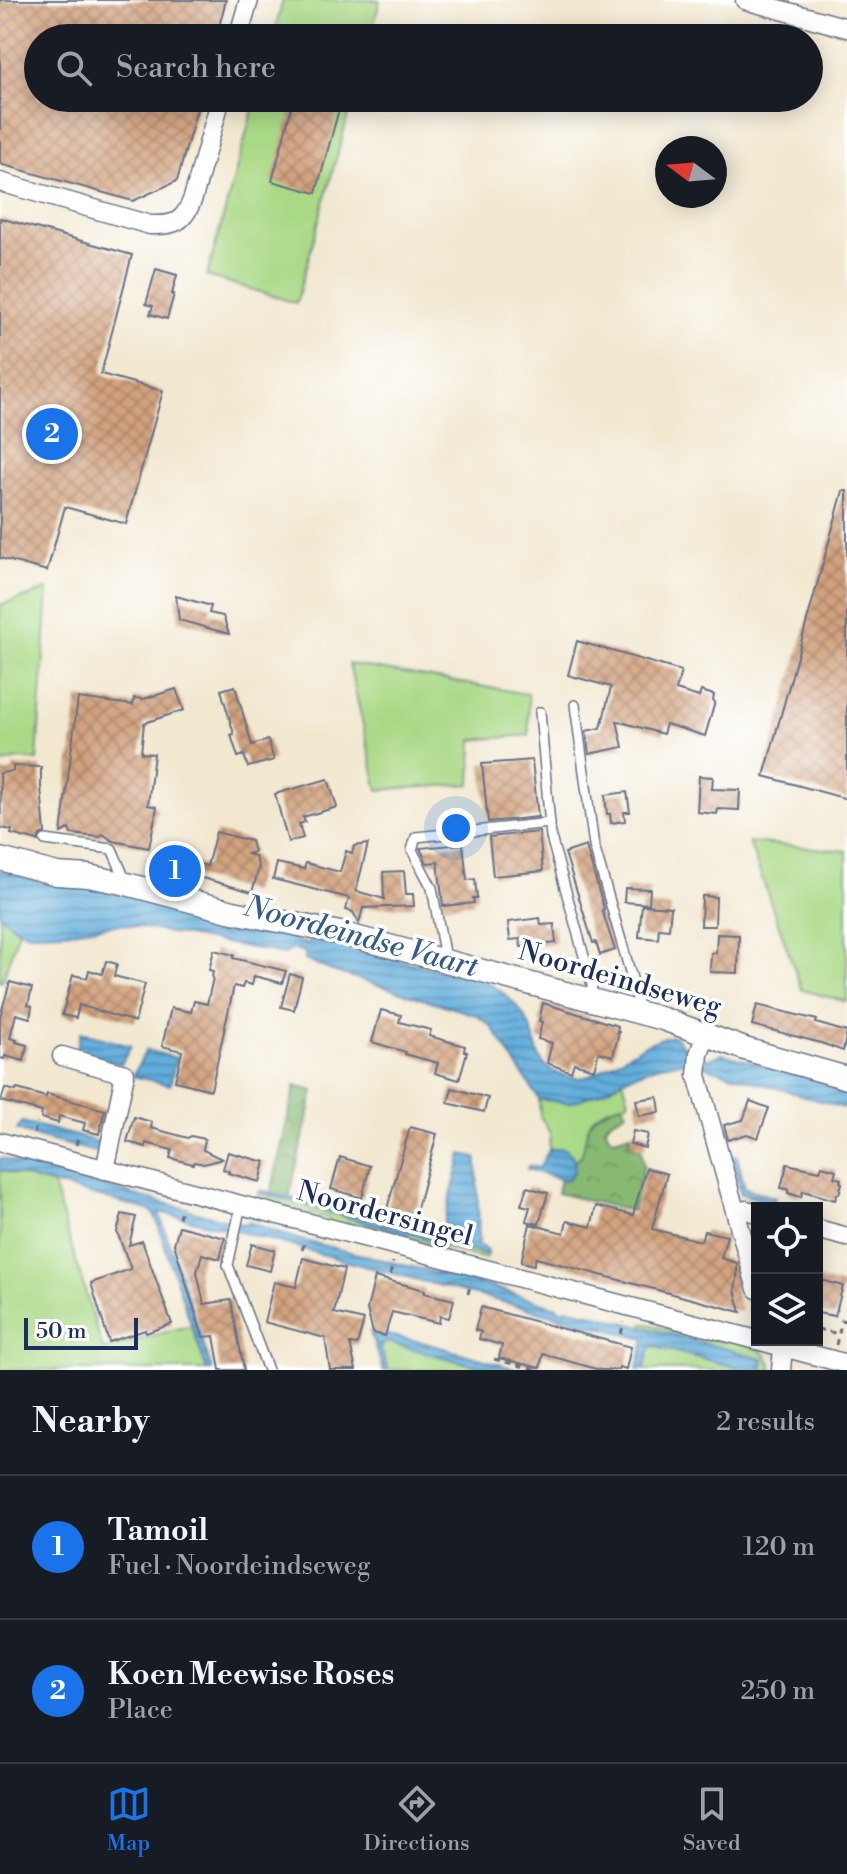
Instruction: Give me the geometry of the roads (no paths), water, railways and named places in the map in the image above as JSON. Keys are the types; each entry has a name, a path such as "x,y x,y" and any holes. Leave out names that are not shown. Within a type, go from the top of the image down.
{"street":[{"path":"242,24 249,0"},
{"path":"745,0 847,28"},
{"path":"0,182 150,225 177,223 187,213 193,198 217,112"},
{"name":"Noordeindseweg","path":"0,859 57,874 123,883 233,912 340,933 663,1019 701,1051 745,1049 847,1078"},
{"path":"701,1051 697,1075 753,1274"},
{"path":"62,1056 125,1074 105,1170"},
{"name":"Noordersingel","path":"0,1142 105,1170 238,1220 751,1338"},
{"path":"736,1212 751,1211"},
{"path":"823,1231 847,1237"},
{"name":"Noordersingel","path":"777,1346 847,1364"},
{"path":"781,1370 783,1348"}],"lane":[{"path":"575,705 594,846 637,996 636,1012"},
{"path":"540,712 551,837 592,985 591,1000"},
{"path":"445,961 432,888 412,850 416,837 550,823"},
{"path":"45,840 112,849 122,872 123,883"},
{"path":"238,1220 228,1265 268,1370"}],"water":[{"path":"0,870 40,882 67,883 116,892 238,924 292,934 295,941 307,944 316,938 489,983 523,1014 544,1064 565,1076 589,1076 655,1040 675,1036 686,1050 709,1059 723,1054 847,1088 847,1109 687,1061 661,1065 632,1075 599,1093 569,1103 539,1099 491,1026 476,1015 332,971 305,960 305,952 293,949 284,954 122,924 64,932 29,933 19,930 0,915"},
{"path":"81,1032 131,1046 121,1064 76,1052"},
{"path":"146,1050 176,1058 170,1085 133,1076"},
{"path":"22,1122 107,1144 104,1154 17,1130"},
{"path":"561,1148 570,1153 574,1161 574,1170 568,1179 527,1169 528,1166 539,1168 549,1150"},
{"path":"462,1154 476,1157 477,1161 479,1245 487,1251 487,1255 260,1193 261,1190 440,1238"},
{"path":"737,1156 745,1188 775,1198 774,1202 741,1194 732,1158"},
{"path":"0,1158 230,1221 249,1222 297,1239 482,1284 564,1311 567,1308 589,1313 749,1355 763,1359 762,1369 747,1370 653,1346 644,1370 637,1370 645,1339 159,1212 212,1370 207,1370 152,1211 0,1170"},
{"path":"370,1332 422,1342 520,1370 491,1370 386,1342 380,1347 388,1370 383,1370"}],"place":[{"name":"Koen Meewise Roses","path":"52,434"},
{"name":"Tamoil","path":"175,871"}],"water label":[{"name":"Noordeindse Vaart","path":"361,937"}]}
